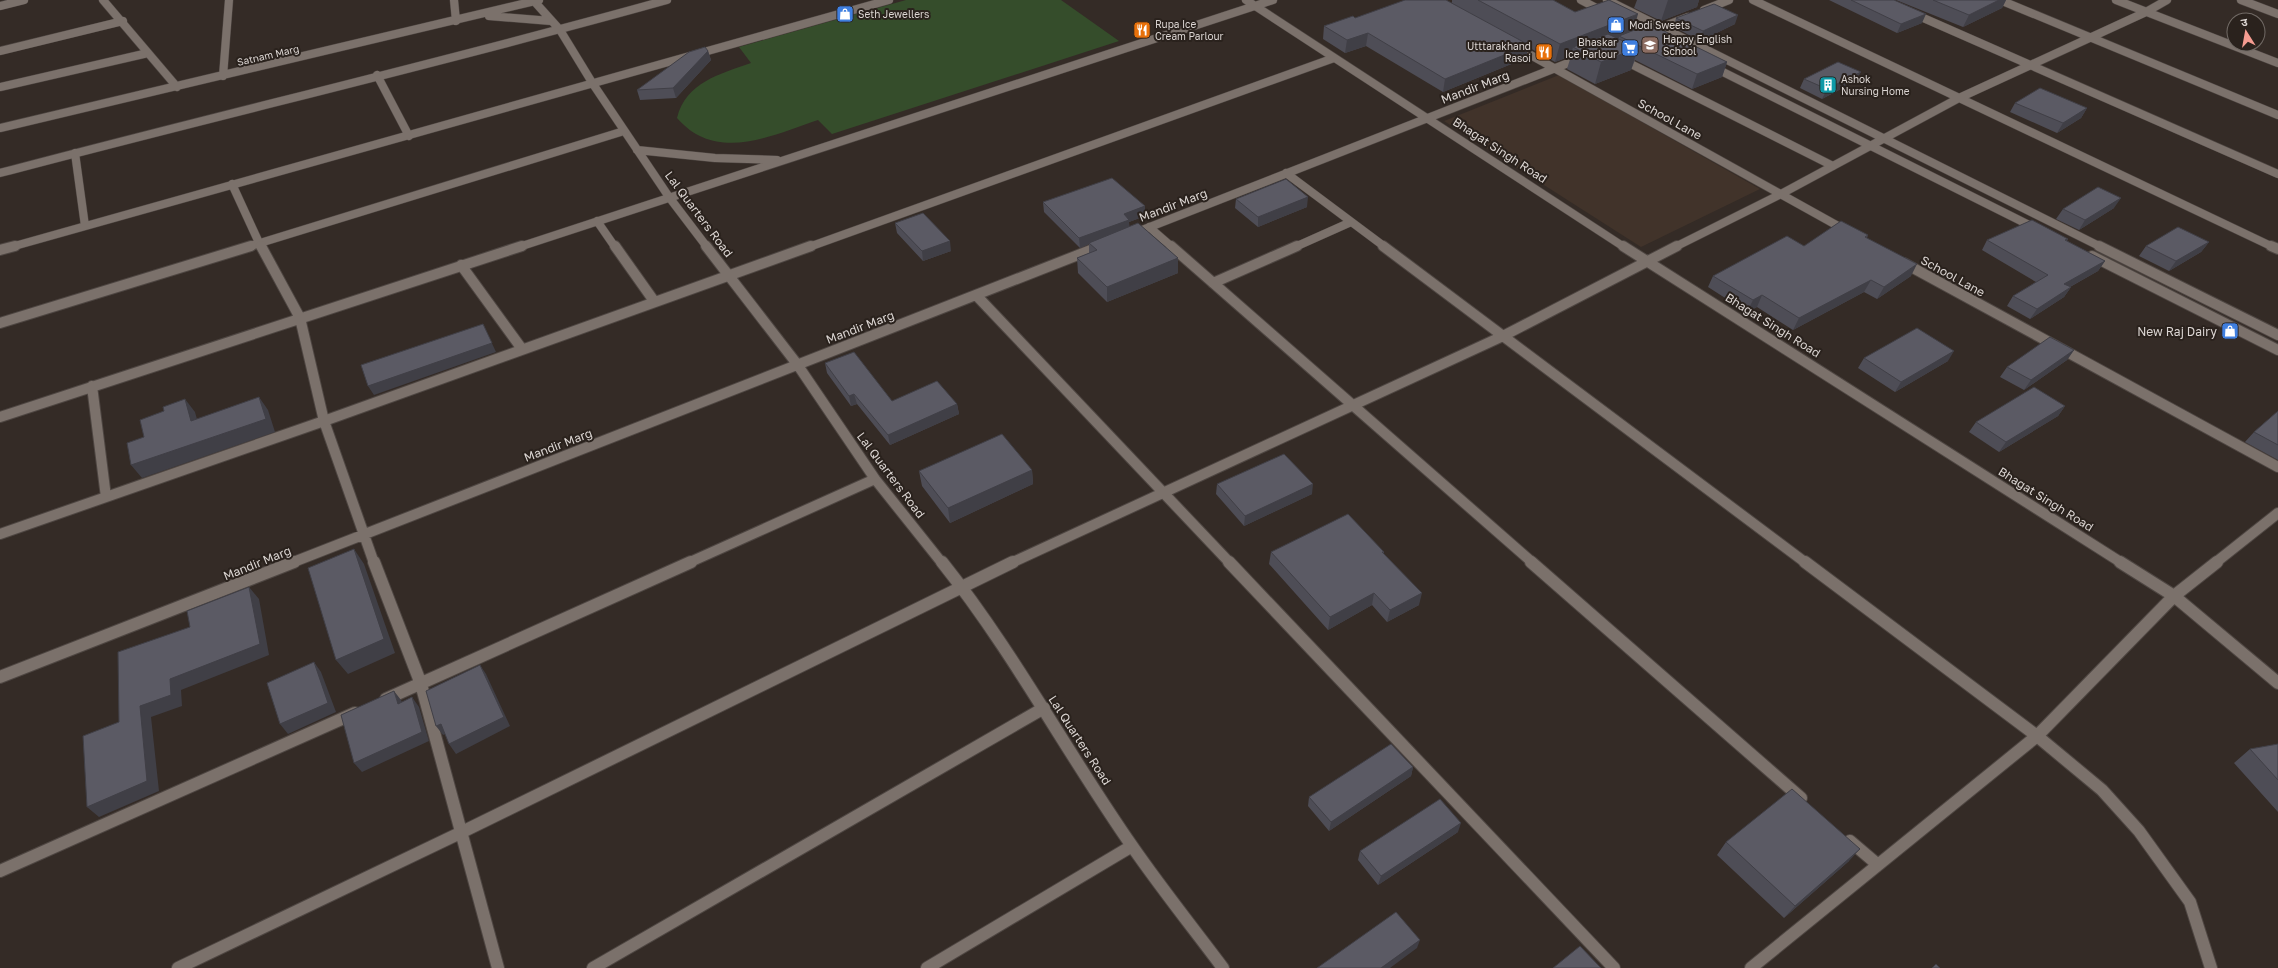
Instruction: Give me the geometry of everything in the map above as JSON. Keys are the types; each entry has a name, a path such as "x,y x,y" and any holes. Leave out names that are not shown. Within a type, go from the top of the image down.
{"street":[{"path":"0,6 24,0"},
{"path":"104,0 177,87"},
{"path":"224,76 229,0"},
{"path":"454,0 456,21"},
{"path":"0,173 377,75 560,30 668,0"},
{"path":"0,250 889,0"},
{"name":"Bhagat Singh Road","path":"1246,0 1646,260 2174,596 2278,683"},
{"path":"0,417 1273,0"},
{"path":"1581,0 1614,17"},
{"path":"1606,0 1884,137 2278,335"},
{"path":"1659,40 1642,33 1661,28 1729,0"},
{"path":"1754,0 2278,249"},
{"path":"2000,0 2278,115"},
{"path":"2116,0 2278,63"},
{"path":"178,968 460,833 961,586 1503,336 1646,260 1781,194 1871,144 1959,98 2028,64 2146,12 2167,0"},
{"path":"2241,0 2278,14"},
{"name":"Satnam Marg","path":"0,128 537,1"},
{"name":"Lal Quarters Road","path":"537,1 560,30 593,84 669,197 797,364 875,479 961,586 1044,708 1132,846 1223,968"},
{"path":"1904,10 2278,174"},
{"path":"482,15 551,20"},
{"path":"0,51 123,21"},
{"name":"School Lane","path":"1508,43 1856,236"},
{"path":"0,87 148,52"},
{"path":"1610,53 1833,166"},
{"name":"Mandir Marg","path":"0,677 1589,55"},
{"path":"0,534 324,420 1334,58"},
{"path":"1704,63 1871,144 2046,233"},
{"path":"377,75 409,136"},
{"path":"0,322 624,131"},
{"path":"637,150 715,158 783,160"},
{"path":"75,153 85,226"},
{"path":"1286,174 2037,736 2102,790 2139,831 2190,902 2212,968"},
{"path":"232,184 259,243 300,318 324,420 363,534 421,684 460,833 498,968"},
{"path":"596,221 654,301"},
{"path":"1213,283 1351,222"},
{"path":"1150,227 1811,807"},
{"path":"2082,251 2278,350"},
{"name":"School Lane","path":"1898,259 2278,467"},
{"path":"461,265 522,349"},
{"path":"976,295 1614,968"},
{"path":"92,386 106,497"},
{"path":"378,703 875,479"},
{"path":"1752,968 1877,864 2037,736 2174,596 2278,513"},
{"path":"593,968 1044,708"},
{"path":"0,871 363,710"},
{"path":"1841,833 1877,864"},
{"path":"927,968 1132,846"}],"shaded area":[{"path":"1559,75 1760,189 1641,247 1444,121"}],"green space":[{"path":"906,0 1061,0 1119,41 832,134 818,120 763,138 744,142 726,143 709,140 692,132 677,118 681,106 696,88 716,76 751,63 739,47"}],"building":[{"path":"1405,0 1446,0 1529,45 1445,79 1368,33 1347,40 1324,26 1353,16 1355,18"},
{"path":"1478,0 1553,0 1575,12 1609,0 1638,14 1560,44"},
{"path":"1851,0 1894,0 1926,14 1901,24"},
{"path":"1933,0 1999,0 1969,15"},
{"path":"1714,4 1738,15 1703,31 1676,18"},
{"path":"1650,24 1727,62 1697,74 1619,36"},
{"path":"1608,34 1638,48 1601,62 1573,47"},
{"path":"705,47 708,51 673,88 637,90 689,52"},
{"path":"1838,62 1861,72 1827,89 1804,79"},
{"path":"2040,88 2087,108 2063,123 2015,103"},
{"path":"1112,178 1145,206 1124,214 1129,220 1079,238 1043,202"},
{"path":"1286,179 1308,197 1258,217 1236,199"},
{"path":"2098,187 2121,198 2085,220 2063,209"},
{"path":"923,213 950,241 922,251 895,223"},
{"path":"2032,220 2068,239 2065,240 2105,261 2064,284 2071,287 2037,309 2013,296 2048,275 1987,240"},
{"path":"1841,221 1868,235 1865,237 1917,264 1884,287 1871,280 1799,318 1762,295 1753,300 1713,276 1787,236 1804,246"},
{"path":"1138,223 1178,258 1107,287 1077,258 1097,250 1089,243"},
{"path":"2178,227 2209,242 2176,261 2146,246"},
{"path":"483,324 492,343 368,386 361,365"},
{"path":"1917,328 1954,351 1901,382 1864,358"},
{"path":"2050,337 2074,350 2031,380 2007,367"},
{"path":"854,352 892,401 937,381 957,404 888,435 854,394 849,396 825,363"},
{"path":"2034,387 2065,406 2006,442 1976,422"},
{"path":"259,397 266,419 131,465 127,443 144,437 140,420 164,411 163,407 185,399 191,421"},
{"path":"2278,411 2278,445 2254,432"},
{"path":"1002,434 1032,470 948,508 919,471"},
{"path":"1284,454 1313,484 1245,516 1217,484"},
{"path":"1348,514 1422,593 1390,610 1374,593 1330,617 1271,552"},
{"path":"354,549 384,639 336,660 308,568"},
{"path":"249,587 260,644 170,679 171,695 140,706 147,781 87,807 83,736 119,722 118,652 190,627 187,611"},
{"path":"314,662 328,703 280,724 267,683"},
{"path":"480,665 504,717 449,744 441,724 436,726 426,691"},
{"path":"394,691 398,704 412,697 422,732 354,763 341,715"},
{"path":"1391,744 1413,767 1331,822 1309,797"},
{"path":"2278,744 2278,780 2250,749"},
{"path":"1792,789 1860,849 1795,906 1726,842"},
{"path":"1440,799 1461,823 1381,876 1360,851"},
{"path":"1396,912 1420,940 1381,968 1317,968"},
{"path":"1580,946 1601,968 1553,968"},
{"path":"1936,964 1940,968 1932,968"}],"place":[{"name":"Seth Jewellers","path":"845,14"},
{"name":"Modi Sweets","path":"1616,25"},
{"name":"Rupa Ice Cream Parlour","path":"1142,30"},
{"name":"Happy English School","path":"1650,45"},
{"name":"Bhaskar Ice Parlour","path":"1630,48"},
{"name":"Utttarakhand Rasoi","path":"1544,52"},
{"name":"Ashok Nursing Home","path":"1828,85"},
{"name":"New Raj Dairy","path":"2230,331"}]}
